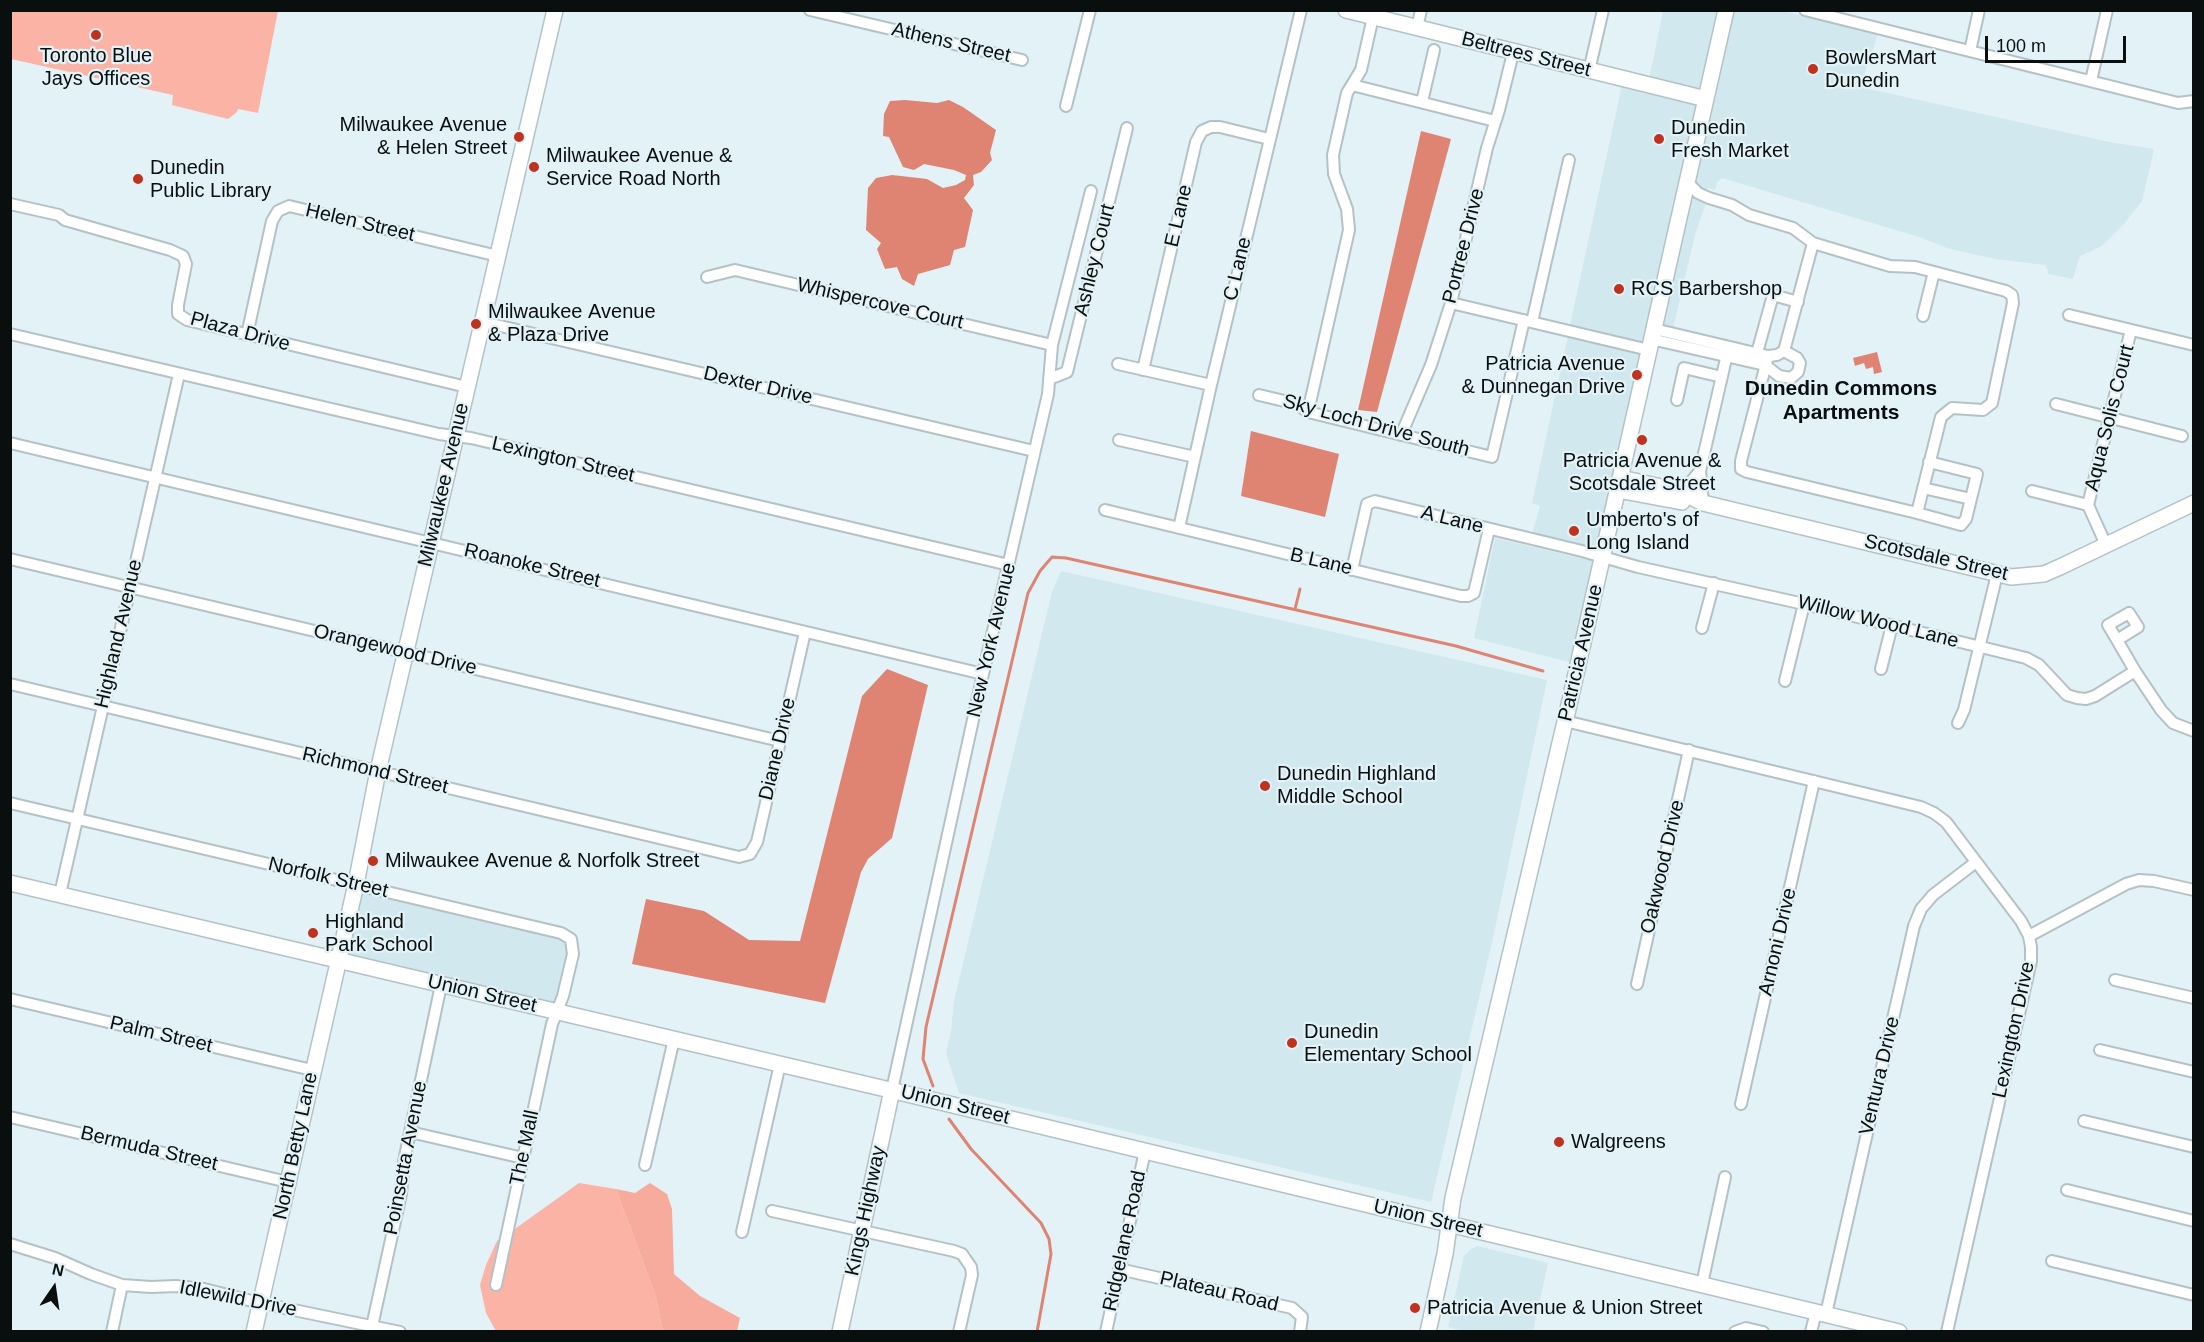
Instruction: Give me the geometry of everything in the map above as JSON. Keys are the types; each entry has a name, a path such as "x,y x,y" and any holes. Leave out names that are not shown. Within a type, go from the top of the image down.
{"street":[{"name":"Milwaukee Avenue","path":"338,961 378,771 555,10"},
{"name":"Athens Street","path":"810,10 856,16 1022,60"},
{"path":"1066,106 1090,10"},
{"name":"C Lane","path":"1179,528 1301,10"},
{"name":"Beltrees Street","path":"1346,10 1706,99"},
{"path":"1417,28 1421,10"},
{"path":"1589,71 1603,10"},
{"name":"Patricia Avenue","path":"1428,1332 1445,1254 1453,1198 1565,721 1726,10"},
{"path":"1805,10 1851,16 1970,51 2178,102 2193,101"},
{"path":"1970,51 1979,10"},
{"path":"2091,81 2107,10"},
{"path":"1308,412 1349,230 1347,209 1332,165 1347,93 1361,70 1373,17"},
{"path":"1422,102 1434,50"},
{"name":"Portree Drive","path":"1401,435 1431,365 1451,303 1513,53"},
{"path":"1352,85 1495,121"},
{"name":"E Lane","path":"1143,370 1193,153 1199,136 1202,131 1211,127 1269,139"},
{"name":"Ashley Court","path":"1049,379 1067,372 1127,128"},
{"path":"1528,321 1569,160"},
{"path":"1687,182 1698,193 1732,205 1749,215 1793,228 1814,243 1890,266 1915,267 2006,291 2012,296 2013,303 1992,404 1983,410 1958,407 1946,412 1938,423 1917,513"},
{"name":"New York Avenue","path":"892,1090 983,674 1048,394 1052,345 1091,191"},
{"name":"Plaza Drive","path":"10,204 59,215 65,220 170,250 183,256 186,264 178,314 187,320 467,387"},
{"name":"Helen Street","path":"247,335 272,221 278,211 289,206 498,256"},
{"path":"1451,303 1528,321 1763,358 1784,351 1814,243"},
{"name":"Whispercove Court","path":"707,277 735,270 1052,345"},
{"path":"1923,316 1934,273"},
{"path":"1798,303 1773,295 1741,469 1962,525 1966,519 1977,474 1929,462"},
{"path":"2068,315 2193,345"},
{"name":"Sky Loch Drive South","path":"1259,395 1297,404 1308,412 1492,457 1528,321"},
{"name":"Dexter Drive","path":"483,322 1034,451"},
{"name":"Aqua Solis Court","path":"2088,505 2131,330"},
{"name":"Lexington Street","path":"10,334 456,437 471,438 1009,565"},
{"path":"1763,358 1785,378 1795,376 1800,363 1797,358 1784,351"},
{"path":"1703,503 1700,471 1728,352"},
{"path":"1118,364 1211,385"},
{"path":"1677,400 1684,368 1722,377"},
{"name":"Highland Avenue","path":"60,894 179,374"},
{"path":"2056,404 2182,436"},
{"path":"1119,440 1195,457"},
{"name":"Roanoke Street","path":"10,443 983,674"},
{"path":"1679,491 1689,484 1700,471"},
{"name":"Scotsdale Street","path":"1619,484 1679,491 1703,503"},
{"name":"Scotsdale Street","path":"1619,484 1686,502 1703,503 1997,574 2025,577 2044,574 2193,503"},
{"path":"1923,488 1971,499"},
{"path":"2032,492 2088,505 2106,545"},
{"name":"A Lane","path":"1352,570 1367,504 1375,501 1582,551 1602,558"},
{"name":"B Lane","path":"1105,510 1461,596 1474,593 1489,529"},
{"name":"Willow Wood Lane","path":"1602,558 2026,658 2039,665 2058,687 2077,698 2086,699 2095,696 2135,671"},
{"name":"Orangewood Drive","path":"10,559 780,741"},
{"path":"1958,723 1964,710 1997,574"},
{"path":"1702,628 1714,583"},
{"path":"1785,681 1804,604"},
{"path":"1881,669 1892,626"},
{"name":"Diane Drive","path":"739,857 750,854 757,842 805,632"},
{"path":"2117,640 2161,710 2173,723 2192,730"},
{"name":"Richmond Street","path":"10,684 739,857"},
{"name":"Lexington Drive","path":"1565,721 1921,807 1946,822 2021,921 2029,936 2031,961 1947,1332"},
{"name":"Oakwood Drive","path":"1636,984 1689,750"},
{"name":"Arnoni Drive","path":"1741,1104 1814,781"},
{"name":"Norfolk Street","path":"10,803 561,933 572,939 573,954 557,1011"},
{"name":"Ventura Drive","path":"1811,1332 1821,1313 1914,926 1921,909 1933,895 1976,862"},
{"path":"2029,936 2126,884 2139,880 2193,890"},
{"name":"Union Street","path":"10,883 892,1090 1899,1332"},
{"name":"North Betty Lane","path":"254,1332 338,961"},
{"path":"2115,980 2193,999"},
{"name":"Poinsetta Avenue","path":"372,1328 401,1194 404,1161 441,985"},
{"name":"Palm Street","path":"10,999 312,1070"},
{"name":"The Mall","path":"496,1285 552,1023 557,1011"},
{"path":"645,1165 674,1039"},
{"path":"2100,1050 2193,1072"},
{"path":"742,1232 780,1064"},
{"name":"Kings Highway","path":"840,1332 892,1090"},
{"name":"Bermuda Street","path":"10,1117 288,1182"},
{"path":"2084,1121 2193,1147"},
{"path":"411,1132 523,1158"},
{"name":"Ridgelane Road","path":"1106,1332 1145,1151"},
{"path":"1702,1284 1725,1178"},
{"path":"2067,1190 2193,1221"},
{"path":"772,1211 954,1251 968,1259 972,1275 960,1332"},
{"name":"Idlewild Drive","path":"10,1244 55,1258 122,1285 204,1288 260,1303 400,1332"},
{"path":"2052,1261 2193,1294"},
{"name":"Plateau Road","path":"1119,1269 1292,1308 1302,1317 1300,1332"},
{"path":"112,1332 122,1285"},
{"path":"1735,1332 1746,1328 1763,1332"}],"shaded area":[{"path":"11,10 278,10 258,113 238,109 228,119 172,105 173,95 11,59"},
{"path":"1663,11 1721,11 1702,93 1649,80"},
{"path":"1731,11 1782,11 1878,34 1860,87 2109,142 2154,149 2142,201 2124,224 2102,246 2080,256 2073,279 2048,274 2045,265 1996,259 1950,249 1916,236 1722,178 1717,182 1715,190 1708,188 1706,191 1693,180"},
{"path":"1622,85 1645,94 1646,91 1700,103 1646,343 1570,325"},
{"path":"949,100 996,130 990,153 992,160 981,172 973,175 974,185 964,198 973,210 965,247 954,250 950,265 918,274 914,286 902,279 897,267 885,269 877,249 881,243 866,230 868,188 876,178 892,175 927,179 943,188 965,180 966,175 924,164 914,170 903,167 889,137 883,136 884,114 890,101 937,103"},
{"path":"1421,131 1451,139 1377,412 1358,410"},
{"path":"1690,192 1706,203 1695,235 1673,328 1660,325"},
{"path":"1568,336 1643,354 1599,551 1532,534 1540,506 1532,503"},
{"path":"1877,352 1882,372 1874,374 1873,367 1866,369 1864,363 1855,366 1853,358"},
{"path":"1251,431 1339,454 1325,517 1241,496"},
{"path":"1495,538 1596,562 1573,663 1474,638"},
{"name":"Dunedin Highland Middle School","path":"1061,571 1547,680 1493,938 1431,1202 959,1093 946,1053 954,1001 1052,592"},
{"path":"887,669 928,685 892,838 868,859 861,872 825,1003 632,964 646,899 704,911 749,940 800,941 862,696"},
{"path":"359,891 559,938 567,943 568,954 554,1005 344,956"},
{"path":"579,1183 616,1189 655,1294 663,1331 496,1331 486,1313 480,1285 497,1241 501,1238 490,1289 499,1291 512,1231"},
{"path":"650,1183 667,1194 672,1209 674,1274 700,1296 740,1318 737,1331 663,1331 655,1294 616,1189 635,1193"},
{"path":"1477,1246 1548,1263 1533,1331 1467,1332 1448,1327 1464,1256"}],"waterway":[{"path":"933,1086 923,1059 926,1027 1028,593 1040,571 1052,557 1066,558 1456,646 1543,671"},
{"path":"1295,609 1300,589"},
{"path":"949,1119 971,1149 1041,1223 1049,1239 1051,1254 1037,1332"}],"place":[{"name":"Toronto Blue Jays Offices","path":"96,35"},
{"name":"BowlersMart Dunedin","path":"1813,69"},
{"name":"Milwaukee Avenue & Helen Street","path":"519,137"},
{"name":"Dunedin Fresh Market","path":"1659,139"},
{"name":"Milwaukee Avenue & Service Road North","path":"534,167"},
{"name":"Dunedin Public Library","path":"138,179"},
{"name":"RCS Barbershop","path":"1619,289"},
{"name":"Milwaukee Avenue & Plaza Drive","path":"476,324"},
{"name":"Patricia Avenue & Dunnegan Drive","path":"1637,375"},
{"name":"Patricia Avenue & Scotsdale Street","path":"1642,440"},
{"name":"Umberto's of Long Island","path":"1574,531"},
{"name":"Dunedin Highland Middle School","path":"1265,786"},
{"name":"Milwaukee Avenue & Norfolk Street","path":"373,861"},
{"name":"Highland Park School","path":"313,933"},
{"name":"Dunedin Elementary School","path":"1292,1043"},
{"name":"Walgreens","path":"1559,1142"},
{"name":"Patricia Avenue & Union Street","path":"1415,1308"}],"district":[{"name":"Dunedin Commons Apartments","path":"1841,401"}]}
